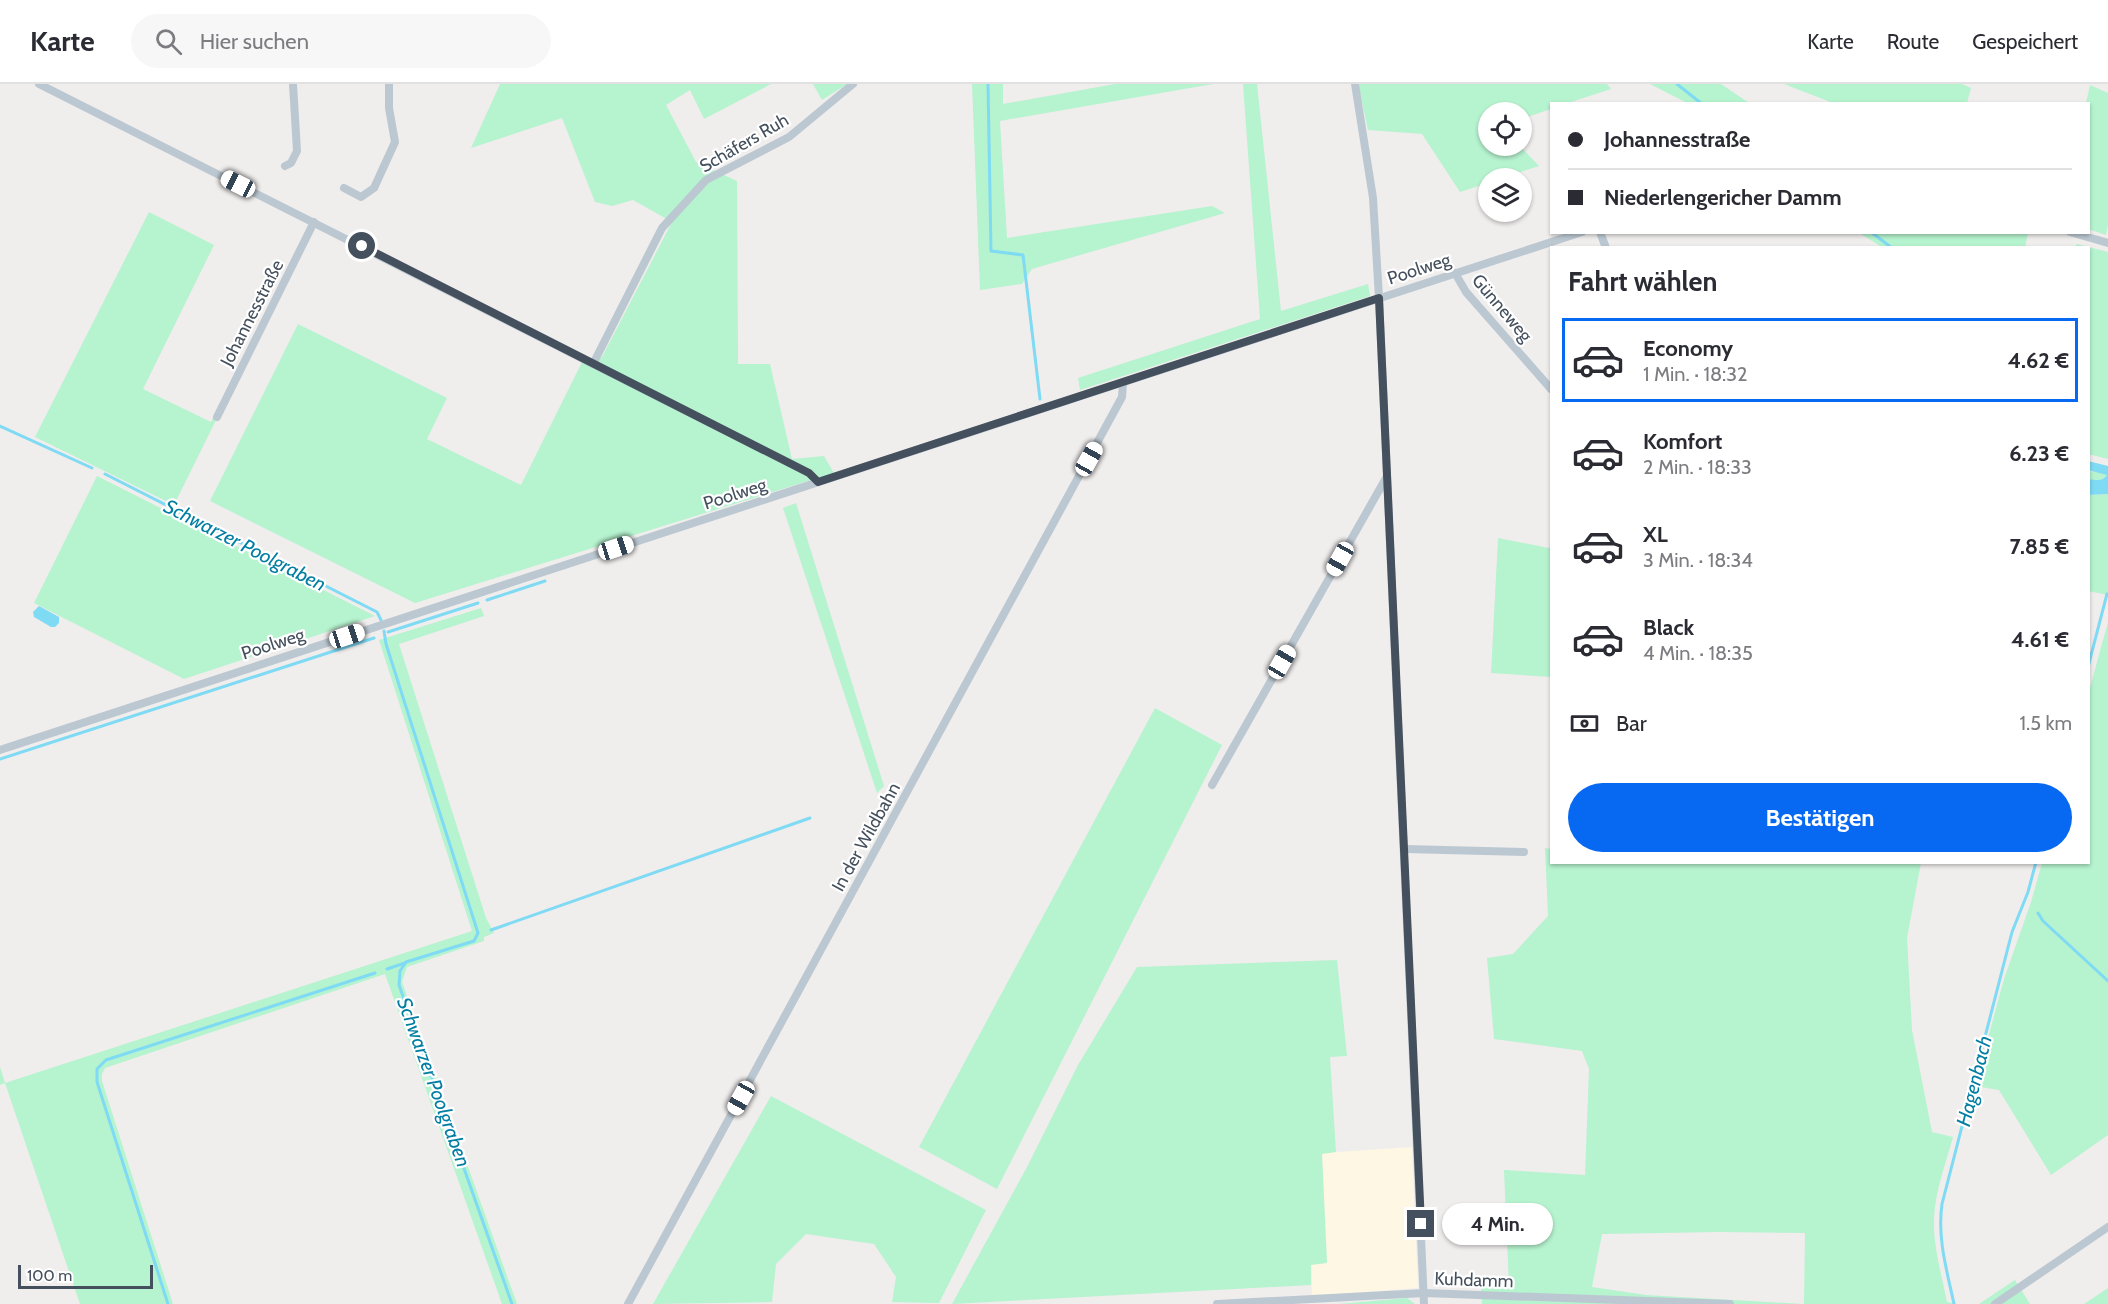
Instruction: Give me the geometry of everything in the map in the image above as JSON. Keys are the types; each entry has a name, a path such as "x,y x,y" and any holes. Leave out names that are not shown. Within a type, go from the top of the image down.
{"street":[{"path":"39,84 809,473 818,482"},
{"path":"285,166 291,163 297,151 293,84"},
{"path":"344,188 361,197 374,188 395,142 389,108 389,84"},
{"name":"Schäfers Ruh","path":"593,364 662,228 706,180 789,137 853,84"},
{"path":"1355,84 1373,198 1379,298 1424,1304"},
{"name":"Johannesstraße","path":"217,417 314,222"},
{"name":"Poolweg","path":"0,750 1576,234"},
{"path":"2077,234 2108,243"},
{"name":"Günneweg","path":"1455,273 1467,292 1550,388"},
{"name":"In der Wildbahn","path":"628,1304 1122,397 1123,383"},
{"path":"1212,785 1387,476"},
{"path":"1405,849 1524,852"},
{"path":"1995,1304 2108,1227"},
{"name":"Kuhdamm","path":"1217,1304 1424,1293 1730,1304"}],"shaded area":[{"path":"1412,1147 1418,1288 1312,1296 1311,1264 1327,1263 1322,1153"}],"green space":[{"path":"500,84 771,84 704,119 690,90 666,105 696,162 737,181 738,364 770,364 792,459 824,456 834,473 415,603 210,501 298,324 447,398 427,439 521,485 582,362 602,357 672,222 633,200 612,206 595,202 562,118 471,148"},
{"path":"813,84 847,84 822,100"},
{"path":"972,84 1003,84 1003,104 1115,84 1213,84 1000,121 1007,238 1212,206 1225,213 1032,269 1022,284 980,290"},
{"path":"1243,84 1257,84 1281,311 1368,284 1370,296 1080,390 1078,378 1260,319"},
{"path":"1358,84 1607,84 1611,89 1571,102 1550,102 1550,109 1532,115 1532,102 1478,102 1478,156 1530,156 1539,166 1532,168 1478,168 1478,186 1460,192 1422,134 1368,130"},
{"path":"1650,84 1721,84 1748,102 1685,102"},
{"path":"1784,84 1962,84 1971,88 1967,102 1830,102"},
{"path":"2090,85 2108,93 2108,225 2106,235 2090,230 2090,102 2086,102"},
{"path":"149,212 214,245 143,389 211,422 214,416 217,418 174,505 35,437"},
{"path":"1861,234 2028,234 2025,246 1880,246"},
{"path":"2090,247 2108,252 2108,459 2090,454"},
{"path":"2090,471 2107,473 2107,476 2098,481 2090,479"},
{"path":"97,476 375,616 184,679 34,603"},
{"path":"2108,494 2108,595 2090,591 2090,495"},
{"path":"796,503 884,786 877,793 783,508"},
{"path":"1498,538 1550,547 1550,677 1491,673"},
{"path":"481,608 484,616 399,644 486,918 494,933 484,937 484,941 407,967 402,982 517,1304 502,1304 385,974 105,1068 102,1081 173,1304 80,1304 5,1083 472,931 379,640"},
{"path":"2108,622 2108,1135 2051,1175 1999,1090 1975,1086 2004,979 2042,864 2090,864 2090,688"},
{"path":"1155,708 1222,745 997,1189 919,1147"},
{"path":"1545,848 1550,849 1550,864 1921,864 1907,938 1912,1030 1932,1132 1953,1137 1936,1198 1934,1229 1947,1302 1957,1304 1804,1304 1482,1304 1481,1287 1509,1286 1504,1170 1585,1175 1589,1069 1582,1051 1494,1039 1487,958 1513,954 1548,916","holes":["1805,1233 1804,1304 1646,1295 1592,1287 1602,1234"]},
{"path":"1337,960 1347,1056 1330,1057 1336,1152 1322,1154 1327,1263 1311,1265 1311,1285 952,1304 1027,1167 1078,1065 1137,967"},
{"path":"0,1067 5,1083 0,1085"},
{"path":"771,1096 986,1210 939,1303 892,1302 896,1277 874,1244 806,1234 776,1264 772,1302 653,1304"},
{"path":"2015,1280 2030,1304 1979,1304"},
{"path":"2108,1288 2108,1304 2084,1304"},
{"path":"1407,1298 1415,1304 1338,1304"}],"water":[{"path":"2090,462 2108,466 2108,494 2090,495 2090,479 2101,480 2107,475 2090,471"},
{"path":"39,606 59,617 59,623 55,627 34,617 33,612"}],"waterway":[{"path":"988,84 991,251 1023,255 1040,399"},
{"path":"1677,84 1700,102"},
{"path":"1874,234 1889,246"},
{"name":"Schwarzer Poolgraben","path":"0,426 92,468"},
{"name":"Schwarzer Poolgraben","path":"105,474 377,612 381,620"},
{"path":"487,600 545,581"},
{"name":"Hagenbach","path":"2090,659 2107,594"},
{"path":"388,632 478,603"},
{"name":"Schwarzer Poolgraben","path":"384,631 386,644 478,933 474,941 406,962 400,971 399,985 512,1304"},
{"path":"0,759 374,638"},
{"path":"491,930 810,818"},
{"name":"Hagenbach","path":"1954,1304 1942,1242 1942,1204 2012,932 2028,892 2035,864"},
{"path":"2038,913 2043,921 2108,981"},
{"path":"387,969 405,963"},
{"path":"168,1304 97,1082 97,1069 106,1060 375,973"}],"route":[{"path":"362,246 809,473 818,482 1379,298 1421,1224"}]}
